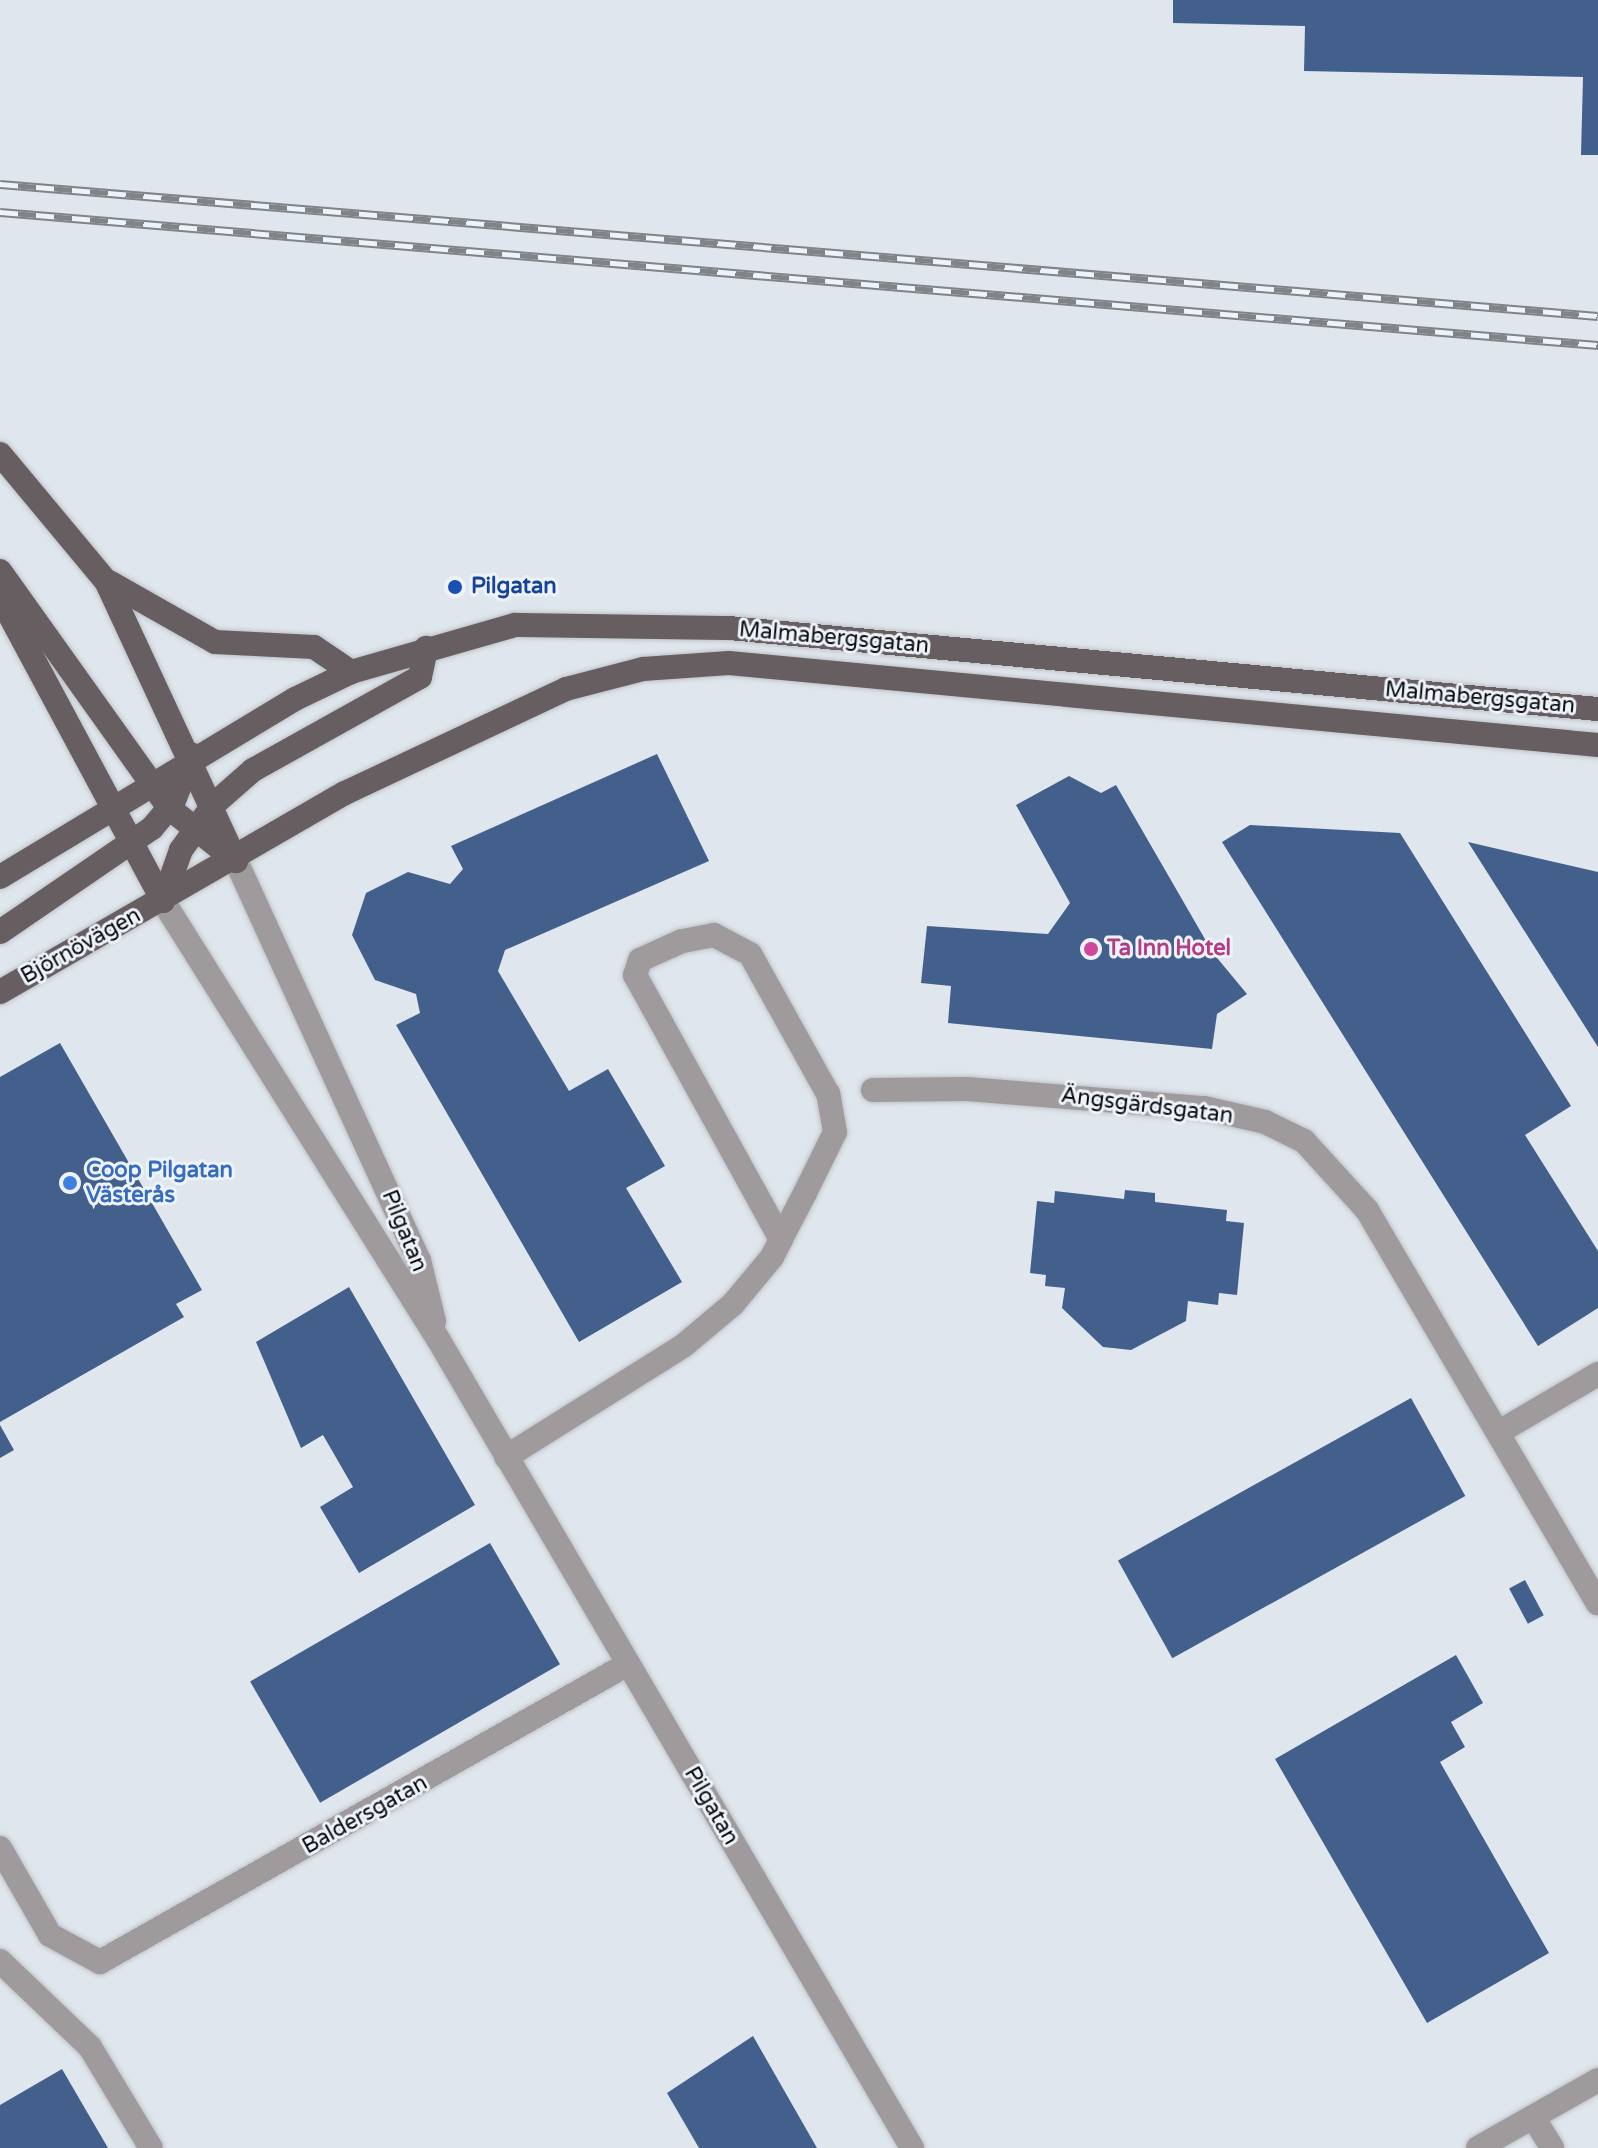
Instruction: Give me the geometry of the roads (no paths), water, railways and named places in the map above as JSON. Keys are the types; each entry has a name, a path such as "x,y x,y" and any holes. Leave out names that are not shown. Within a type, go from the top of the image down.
{"main road":[{"name":"Pilgatan","path":"0,454 106,581 192,755 236,861"},
{"path":"0,571 169,808 193,832 236,861"},
{"path":"106,581 215,642 314,647 351,672"},
{"name":"Pilgatan","path":"0,597 163,901"},
{"name":"Malmabergsgatan","path":"111,808 192,755 351,672 426,648 515,625 729,628 1598,709"},
{"path":"163,901 193,832 213,805 253,770 420,677 426,648"},
{"name":"Malmabergsgatan","path":"163,901 236,861 345,793 566,689 643,669 729,663 1598,745"},
{"path":"0,932 131,844 169,808 192,755"},
{"path":"0,877 111,808"},
{"name":"Björnövägen","path":"0,992 163,901"}],"street":[{"name":"Pilgatan","path":"236,861 419,1260 438,1339"},
{"name":"Pilgatan","path":"163,901 438,1339 912,2148"},
{"path":"506,1457 683,1346 733,1304 781,1239 835,1132 828,1094 750,954 714,935 682,941 640,960 635,975 781,1239"},
{"name":"Ängsgärdsgatan","path":"873,1090 967,1089 1204,1108 1265,1122 1304,1141 1367,1210 1598,1603"},
{"path":"1499,1432 1598,1374"},
{"name":"Baldersgatan","path":"0,1848 50,1935 100,1962 628,1664"},
{"path":"0,1961 90,2047 151,2148"},
{"path":"1478,2148 1598,2080"},
{"path":"1533,2117 1552,2148"}],"railway":[{"path":"0,184 1598,316"},
{"path":"0,212 1598,345"}],"place":[{"name":"Pilgatan","path":"455,587"},
{"name":"Ta Inn Hotel","path":"1091,949"},
{"name":"Coop Pilgatan Västerås","path":"70,1183"}]}
